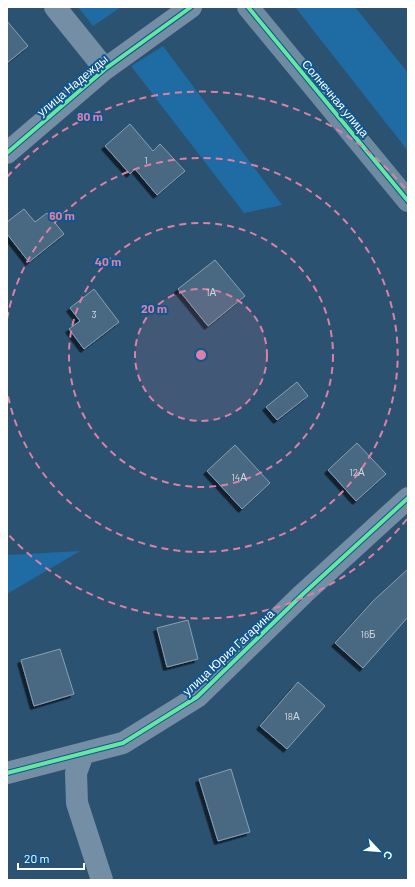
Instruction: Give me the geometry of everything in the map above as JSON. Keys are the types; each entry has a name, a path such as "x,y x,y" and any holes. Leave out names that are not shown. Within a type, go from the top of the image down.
{"street":[{"path":"55,7 105,69"},
{"name":"улица Надежды","path":"7,153 105,69 191,7"},
{"name":"Солнечная улица","path":"248,7 408,201"},
{"name":"улица Юрия Гагарина","path":"7,773 123,743 197,697 303,594 408,498"},
{"path":"83,754 76,773 77,803 102,880"}],"shaded area":[{"path":"78,7 121,7 93,26"},
{"path":"295,7 355,7 408,73 408,151"},
{"path":"163,46 282,205 244,213 131,66"},
{"path":"80,551 7,594 7,555"}],"building":[{"path":"7,21 28,46 7,63"},
{"path":"130,124 153,151 160,144 185,171 157,195 135,169 130,174 105,146"},
{"path":"24,209 35,222 47,213 64,234 29,262 7,234 7,222"},
{"path":"215,260 245,296 208,326 178,289"},
{"path":"94,289 119,322 84,349 69,329 80,321 70,308"},
{"path":"297,382 308,396 277,420 266,407"},
{"path":"357,443 386,474 356,501 328,470"},
{"path":"235,445 270,483 242,509 207,471"},
{"path":"408,569 408,617 363,668 335,643 373,601"},
{"path":"188,620 198,659 167,667 157,628"},
{"path":"60,649 74,694 34,706 21,660"},
{"path":"298,682 325,706 287,749 260,726"},
{"path":"231,769 250,832 218,841 199,779"}],"cycle path":[{"path":"7,153 105,69 191,7"},
{"path":"248,7 408,201"},
{"path":"7,773 123,743 197,697 303,594 408,498"}]}
